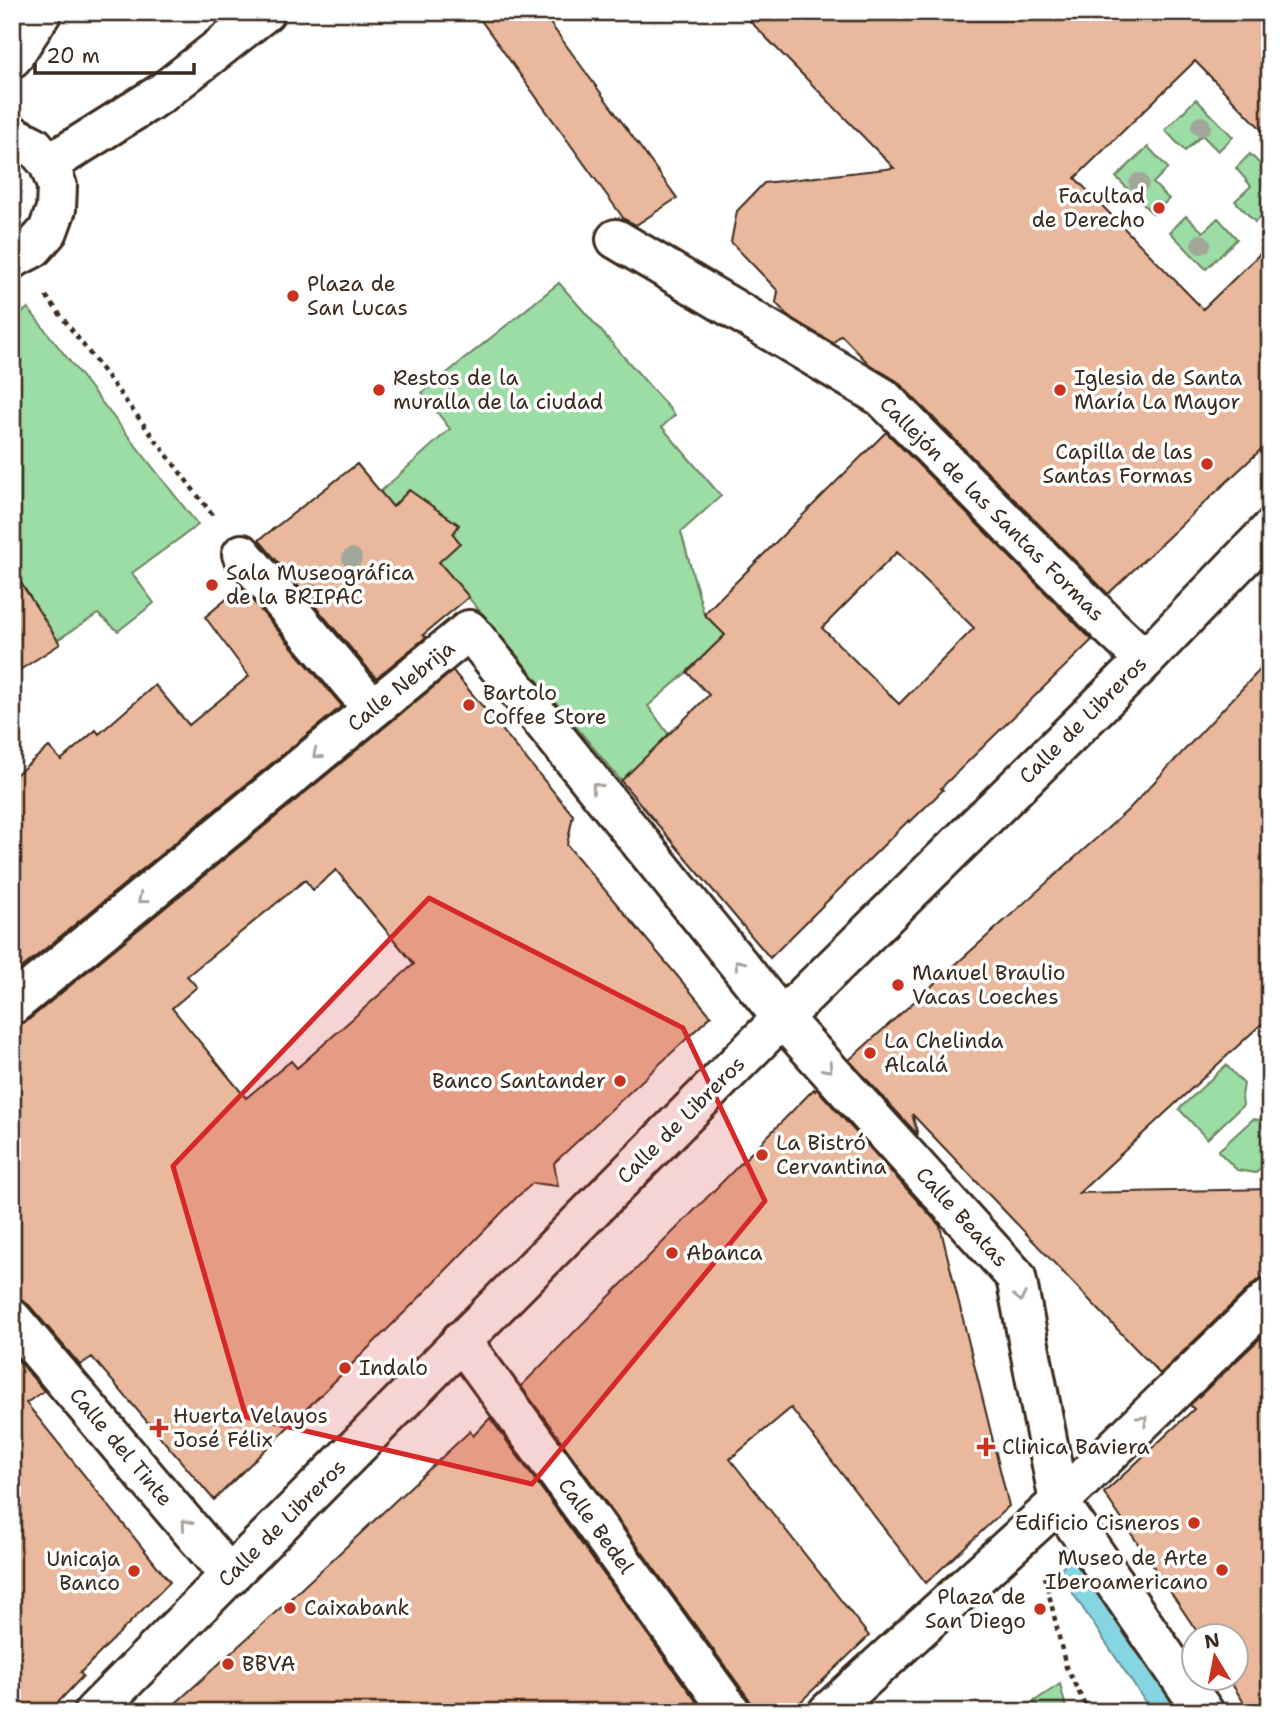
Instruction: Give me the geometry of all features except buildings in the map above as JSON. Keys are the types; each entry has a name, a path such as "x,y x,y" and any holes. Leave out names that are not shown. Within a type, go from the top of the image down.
{"street":[{"path":"12,58 42,12"},
{"path":"49,164 162,93 265,12"},
{"path":"12,135 34,146 49,164 57,186 56,209 48,230 33,248 12,259"},
{"name":"Callejón de las Santas Formas","path":"616,239 882,397 1145,660"},
{"name":"Calle de Libreros","path":"94,1712 782,1017 1145,660 1270,530"},
{"path":"242,554 373,709"},
{"name":"Calle Nebrija","path":"12,1005 469,630 782,1017"},
{"name":"Calle Beatas","path":"782,1017 1016,1277 1046,1513"},
{"path":"828,1712 1046,1513 1270,1298"},
{"name":"Calle del Tinte","path":"12,1319 230,1576"},
{"name":"Calle Bedel","path":"461,1340 731,1712"},
{"path":"1046,1513 1204,1712"}],"path":[{"path":"45,295 242,554"},
{"path":"1046,1513 1066,1667 1089,1712"}],"highlighted area":[{"path":"429,898 683,1028 765,1201 532,1484 246,1417 173,1166"}],"green space":[{"path":"1196,99 1233,137 1218,151 1202,135 1185,151 1165,130"},
{"path":"1148,147 1168,168 1153,183 1169,199 1153,214 1116,177"},
{"path":"1250,154 1270,174 1270,207 1255,222 1235,201 1251,186 1236,168"},
{"path":"1186,216 1203,232 1218,218 1237,239 1206,269 1170,232"},
{"path":"559,283 675,415 662,427 721,496 681,532 704,614 725,635 648,706 669,735 621,781 439,562 460,543 453,534 458,524 409,491 392,507 380,492 450,429 422,393"},
{"path":"28,308 198,525 132,573 154,603 118,631 98,614 57,640 12,569 12,321"},
{"path":"1226,1065 1244,1084 1243,1105 1207,1139 1179,1109"},
{"path":"1270,1117 1270,1159 1256,1173 1237,1170 1218,1151 1253,1119"},
{"path":"1060,1684 1067,1712 1018,1712"}],"water":[{"path":"1075,1555 1182,1712 1152,1712 1058,1571"}],"place":[{"name":"Facultad de Derecho","path":"1159,208"},
{"name":"Plaza de San Lucas","path":"293,296"},
{"name":"Restos de la muralla de la ciudad","path":"379,390"},
{"name":"Iglesia de Santa María La Mayor","path":"1060,390"},
{"name":"Capilla de las Santas Formas","path":"1207,464"},
{"name":"Sala Museográfica de la BRIPAC","path":"212,585"},
{"name":"Bartolo Coffee Store","path":"469,705"},
{"name":"Manuel Braulio Vacas Loeches","path":"898,985"},
{"name":"La Chelinda Alcalá","path":"870,1053"},
{"name":"Banco Santander","path":"620,1081"},
{"name":"La Bistró Cervantina","path":"762,1155"},
{"name":"Abanca","path":"672,1253"},
{"name":"Indalo","path":"345,1368"},
{"name":"Huerta Velayos José Félix","path":"159,1428"},
{"name":"Clinica Baviera","path":"986,1447"},
{"name":"Edificio Cisneros","path":"1194,1523"},
{"name":"Museo de Arte Iberoamericano","path":"1222,1570"},
{"name":"Unicaja Banco","path":"134,1571"},
{"name":"Caixabank","path":"290,1608"},
{"name":"Plaza de San Diego","path":"1040,1609"},
{"name":"BBVA","path":"228,1664"}]}
